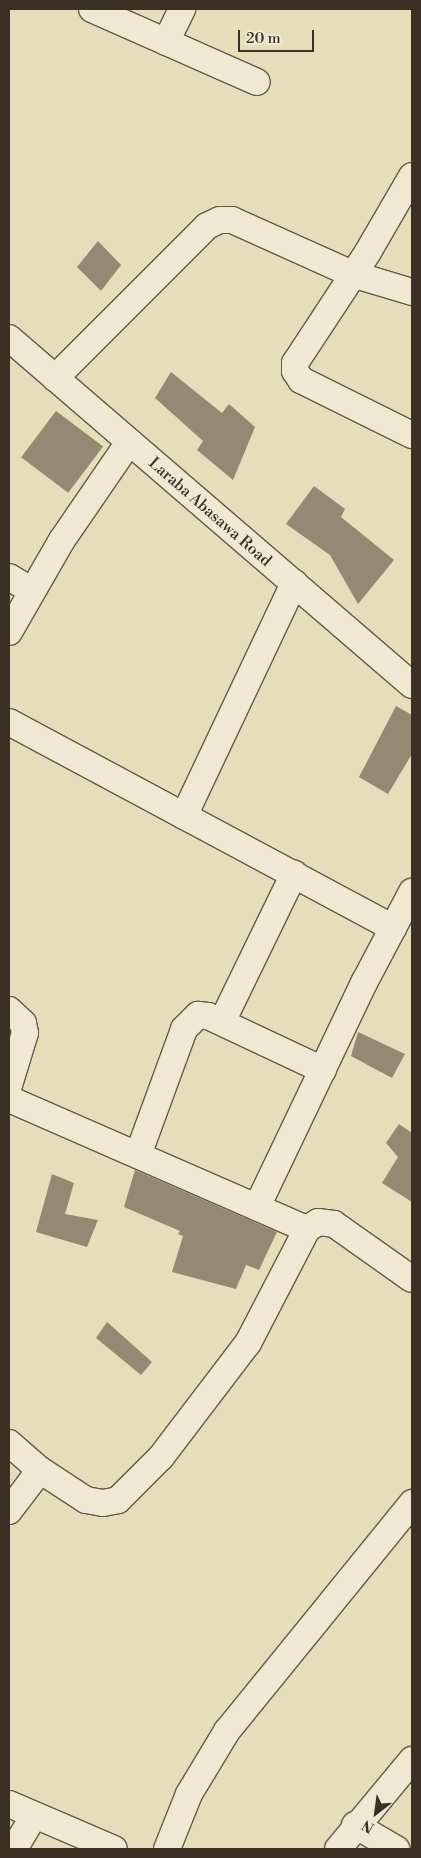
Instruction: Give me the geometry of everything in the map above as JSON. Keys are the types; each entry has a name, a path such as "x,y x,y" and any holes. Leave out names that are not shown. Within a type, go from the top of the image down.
{"street":[{"path":"92,9 257,82"},
{"path":"166,42 182,9"},
{"path":"412,176 295,363 295,371 300,380 412,435"},
{"path":"55,378 207,226 220,220 232,220 352,274 412,292"},
{"name":"Laraba Abasawa Road","path":"9,338 412,685"},
{"path":"9,632 62,540 130,442"},
{"path":"9,577 32,591"},
{"path":"184,816 294,583"},
{"path":"9,722 393,928"},
{"path":"222,1022 294,874"},
{"path":"257,1207 412,892"},
{"path":"9,1010 23,1023 25,1033 9,1085"},
{"path":"138,1155 184,1029 198,1015 222,1022 323,1070"},
{"path":"9,1099 307,1229"},
{"path":"9,1443 40,1470 86,1500 103,1504 118,1500 161,1457 248,1343 307,1229 318,1222 334,1224 412,1278"},
{"path":"9,1511 40,1470"},
{"path":"167,1849 189,1794 227,1731 412,1503"},
{"path":"338,1849 355,1825 412,1760"},
{"path":"9,1804 114,1849"},
{"path":"14,1849 34,1816"},
{"path":"355,1825 396,1849"}],"building":[{"path":"98,241 121,265 101,291 77,267"},
{"path":"171,372 222,413 229,404 255,427 233,480 197,450 203,441 155,398"},
{"path":"56,411 103,447 68,493 21,457"},
{"path":"314,486 345,509 341,517 394,560 358,604 330,555 286,524"},
{"path":"396,706 412,715 412,754 388,794 359,777"},
{"path":"358,1032 405,1054 392,1078 351,1056"},
{"path":"399,1124 412,1133 412,1202 382,1183 398,1157 386,1143"},
{"path":"135,1170 277,1232 259,1270 246,1265 236,1289 172,1272 183,1236 178,1234 180,1231 124,1207"},
{"path":"52,1174 74,1183 65,1214 98,1220 87,1247 36,1232"},
{"path":"107,1322 152,1362 141,1375 96,1338"}]}
